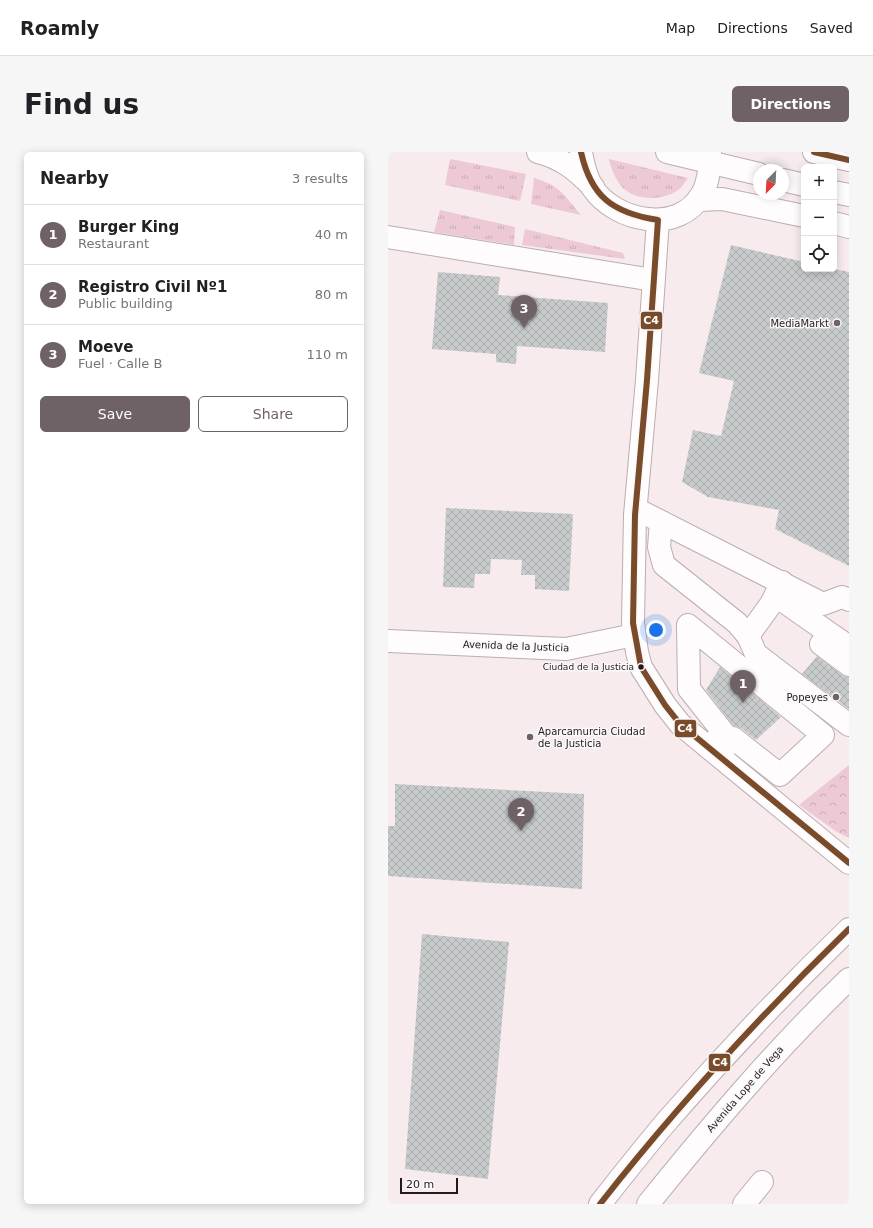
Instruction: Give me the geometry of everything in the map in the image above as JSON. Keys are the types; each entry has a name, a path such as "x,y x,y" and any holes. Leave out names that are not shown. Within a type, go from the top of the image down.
{"street":[{"path":"538,152 556,157 568,164 593,187 606,202 621,211 642,218 658,220 682,214 698,200 707,184 710,157"},
{"path":"581,152 585,169 593,187"},
{"path":"666,152 710,157 753,172"},
{"path":"814,152 849,160"},
{"path":"789,181 801,184"},
{"path":"837,193 849,195"},
{"path":"698,200 722,199 801,215"},
{"path":"658,220 636,510 632,600 634,635 641,667 673,717 713,752 849,863"},
{"path":"837,224 849,227"},
{"path":"388,237 653,280"},
{"path":"636,510 782,582 823,604 842,596 849,600"},
{"path":"661,522 659,547 664,565 738,623 748,636 756,654 849,725"},
{"path":"782,582 786,603 849,647"},
{"path":"748,636 771,604 782,582"},
{"path":"810,620 811,636 849,665"},
{"path":"688,625 823,735 780,775 732,738 713,752 723,732 688,689 688,625"},
{"name":"Avenida de la Justicia","path":"388,641 566,649 634,635"},
{"path":"600,1204 666,1122 707,1076 756,1022 849,928"},
{"name":"Avenida Lope de Vega","path":"648,1204 694,1147 773,1056 849,979"},
{"path":"744,1204 762,1182"}],"green space":[{"path":"450,159 526,174 520,201 445,185"},
{"path":"609,159 688,178 679,189 672,194 657,198 641,197 628,192 622,187 614,174"},
{"path":"534,178 556,188 566,197 581,215 531,204"},
{"path":"440,210 515,227 514,245 434,232"},
{"path":"525,229 623,253 625,259 522,245"},
{"path":"849,765 849,838 837,832 799,805"}],"building":[{"path":"731,245 801,261 801,272 837,272 837,270 849,272 849,566 775,529 779,510 708,497 682,482 693,430 721,436 734,381 699,373"},
{"path":"438,272 500,277 498,295 608,303 605,352 517,346 516,364 496,362 496,354 432,349"},
{"path":"446,508 573,514 569,591 535,589 535,575 521,575 522,560 491,559 490,574 475,574 474,588 443,587"},
{"name":"Popeyes","path":"817,656 842,675 849,677 849,709 802,674"},
{"path":"720,667 781,717 756,740 741,728 734,726 706,690"},
{"path":"395,784 584,794 582,889 388,876 388,826 395,826"},
{"path":"422,934 509,942 488,1179 405,1169"}],"transit line":[{"name":"C4","path":"581,152 585,168 591,181 606,200 628,213 658,220 647,380 635,515 633,623 641,667 665,705 680,724 849,863"},
{"name":"C4","path":"814,152 849,160"},
{"name":"C4","path":"600,1204 659,1132 720,1062 783,995 849,929"}],"place":[{"name":"MediaMarkt","path":"837,323"},
{"name":"Moeve","path":"524,328"},
{"name":"Ciudad de la Justicia","path":"641,667"},
{"name":"Popeyes","path":"836,697"},
{"name":"Burger King","path":"743,703"},
{"name":"Aparcamurcia Ciudad de la Justicia","path":"530,737"},
{"name":"Registro Civil Nº1","path":"521,831"}]}
